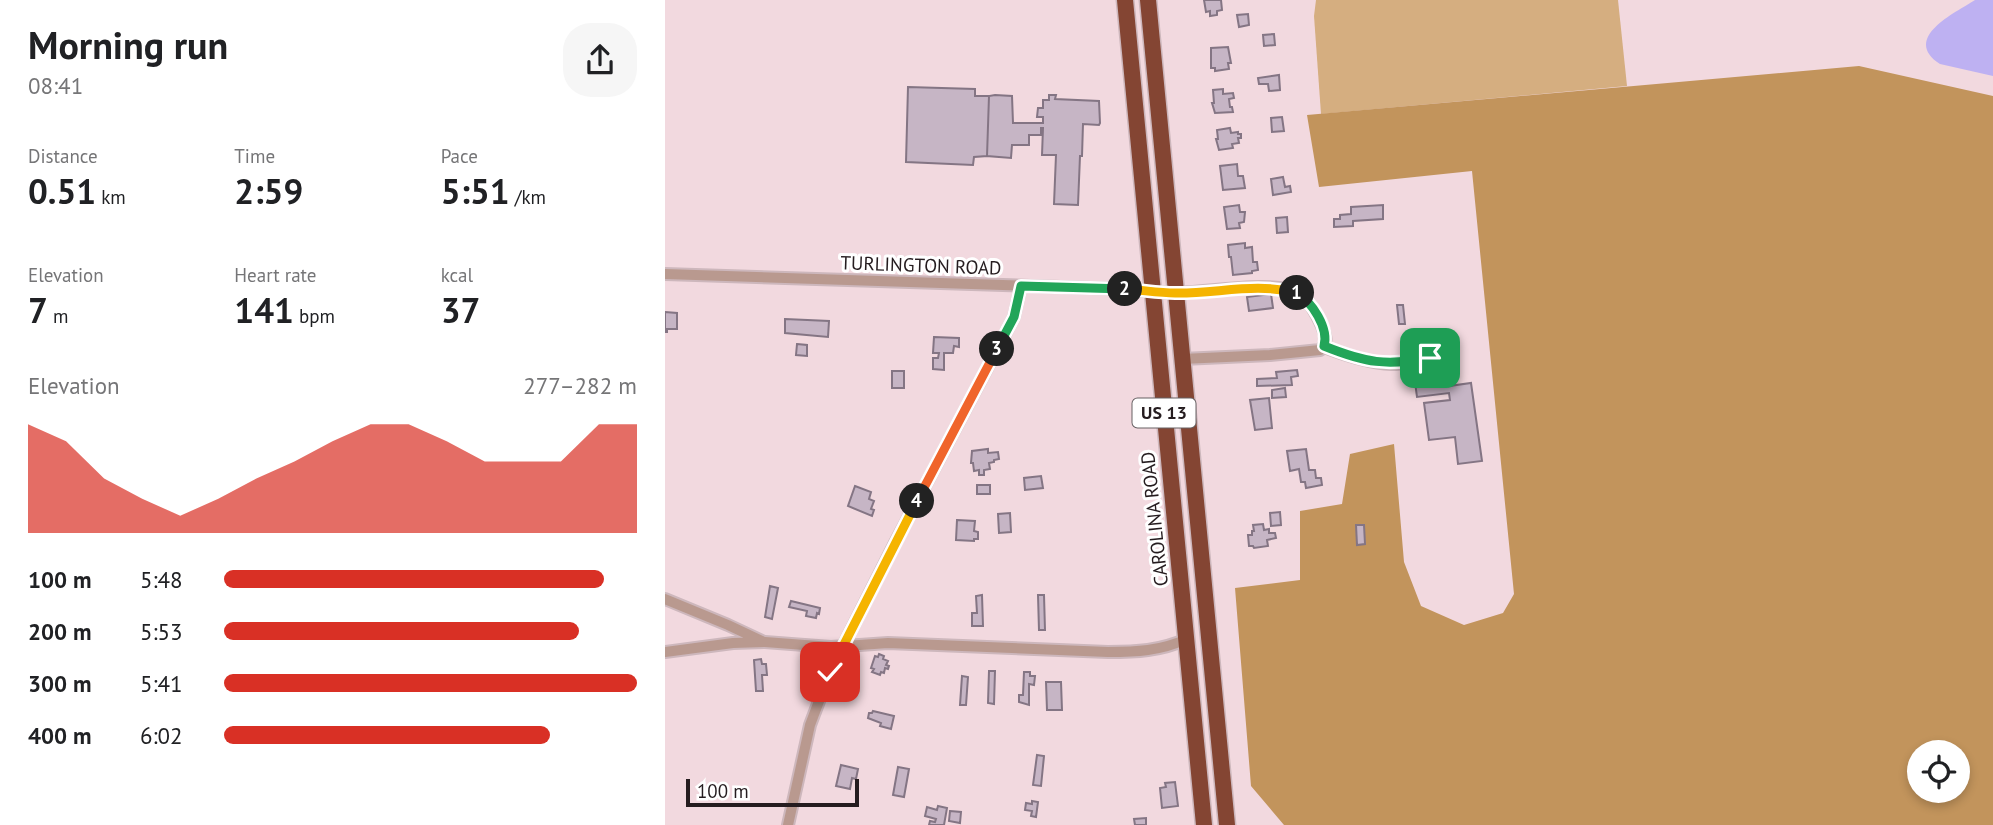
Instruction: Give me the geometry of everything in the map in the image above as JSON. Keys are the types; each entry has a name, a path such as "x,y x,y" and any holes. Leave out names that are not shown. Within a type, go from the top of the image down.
{"highway":[{"name":"CAROLINA ROAD","path":"1125,0 1204,825"},
{"name":"US 13","path":"1148,0 1227,825"}],"street":[{"name":"TURLINGTON ROAD","path":"665,274 1176,293 1280,288 1300,294 1310,304 1325,333 1324,346"},
{"path":"788,825 810,725 818,701 895,543 1014,317 1021,286"},
{"path":"1182,359 1270,355 1320,350 1324,346 1368,361 1391,364 1447,358"},
{"path":"665,599 765,642"},
{"path":"665,652 733,643 765,642 831,647 888,643 1144,652 1187,639"}],"shaded area":[{"path":"1316,0 1618,0 1627,86 1321,114 1314,16"},
{"path":"1975,0 1993,0 1993,76 1940,64 1929,54 1926,45 1935,27"},
{"path":"1859,66 1993,96 1993,825 1284,825 1251,786 1235,588 1300,580 1300,511 1342,504 1350,454 1394,444 1404,562 1421,606 1464,625 1503,613 1514,594 1472,171 1319,187 1307,115"}],"building":[{"path":"1204,0 1221,0 1222,10 1217,11 1217,15 1210,16 1210,11 1206,12"},
{"path":"1248,14 1249,25 1239,27 1237,15"},
{"path":"1274,34 1275,45 1264,46 1263,35"},
{"path":"1228,47 1231,63 1228,63 1229,69 1215,71 1215,68 1211,68 1211,48"},
{"path":"1279,75 1280,90 1269,91 1268,84 1259,84 1258,78"},
{"path":"908,87 975,89 975,96 989,96 987,156 974,157 973,165 906,162"},
{"path":"1223,89 1223,94 1233,93 1234,98 1229,99 1233,112 1215,113 1212,103 1213,90"},
{"path":"1049,95 1056,95 1055,99 1099,101 1099,125 1083,124 1078,205 1054,204 1056,155 1042,155 1043,128 1041,135 1029,135 1029,145 1012,145 1011,158 987,156 989,96 1012,96 1013,123 1043,123 1043,117 1037,117 1038,108 1043,108 1043,100 1049,100"},
{"path":"1282,117 1284,131 1272,132 1271,118"},
{"path":"1230,128 1231,133 1241,134 1239,143 1232,144 1233,148 1219,150 1217,130"},
{"path":"1237,164 1238,176 1243,176 1245,188 1223,190 1220,166"},
{"path":"1283,177 1285,187 1290,186 1291,192 1273,195 1271,179"},
{"path":"1239,205 1240,212 1245,212 1244,222 1239,223 1240,228 1227,229 1224,207"},
{"path":"1383,205 1383,219 1353,221 1353,226 1334,227 1334,219 1340,219 1340,215 1351,214 1351,207"},
{"path":"1287,217 1288,232 1277,233 1276,218"},
{"path":"1245,243 1245,248 1252,247 1253,262 1257,262 1258,270 1233,275 1228,245"},
{"path":"1271,294 1273,308 1249,311 1247,297"},
{"path":"1397,305 1403,305 1405,324 1399,324"},
{"path":"665,312 677,313 677,329 667,329 665,332"},
{"path":"785,319 829,321 828,337 785,333"},
{"path":"934,337 959,338 959,347 954,346 953,353 944,353 944,370 933,369 933,358 938,358 939,353 933,353"},
{"path":"797,344 807,345 807,356 796,355"},
{"path":"1297,370 1298,376 1291,377 1292,385 1257,386 1257,379 1277,378 1276,372"},
{"path":"1447,370 1449,386 1471,383 1482,461 1458,464 1455,437 1429,440 1424,403 1450,400 1449,393 1417,397 1414,375"},
{"path":"892,371 904,371 904,388 892,388"},
{"path":"1285,388 1286,397 1272,398 1272,390"},
{"path":"1269,398 1272,428 1255,430 1250,400"},
{"path":"988,449 988,453 998,452 999,459 989,463 990,469 984,470 984,475 979,475 979,470 974,471 971,463 972,451"},
{"path":"1306,449 1309,470 1315,470 1316,478 1321,478 1322,485 1306,488 1305,482 1301,482 1299,469 1290,471 1287,451"},
{"path":"1041,476 1043,488 1025,490 1024,478"},
{"path":"977,485 990,485 990,494 977,494"},
{"path":"855,486 871,492 869,499 874,501 872,516 848,506"},
{"path":"1280,512 1281,525 1271,526 1270,513"},
{"path":"1010,513 1011,532 999,533 998,514"},
{"path":"957,520 975,521 974,531 978,532 978,539 956,540"},
{"path":"1263,524 1264,530 1269,529 1269,533 1275,533 1276,538 1267,540 1268,546 1249,546 1248,535 1252,535 1254,531 1253,525"},
{"path":"1356,525 1364,525 1365,544 1357,545"},
{"path":"770,586 778,588 772,619 765,617"},
{"path":"982,595 983,626 972,626 972,613 977,613 976,596"},
{"path":"1038,595 1044,595 1045,630 1039,630"},
{"path":"791,601 820,608 819,614 817,613 816,618 806,616 807,611 789,607"},
{"path":"879,654 884,656 883,659 888,661 886,665 889,666 880,675 872,672 874,669 871,668 875,656 878,657"},
{"path":"761,659 762,664 766,664 767,675 762,675 763,691 756,691 754,660"},
{"path":"989,671 995,671 994,704 988,703"},
{"path":"1024,672 1035,676 1034,685 1029,684 1029,705 1019,702 1019,695 1023,695"},
{"path":"962,676 968,677 966,705 960,705"},
{"path":"1046,682 1061,682 1062,710 1047,710"},
{"path":"873,711 894,716 891,729 868,718"},
{"path":"1037,755 1044,756 1041,786 1033,785"},
{"path":"841,765 858,769 856,779 852,778 850,789 836,786"},
{"path":"898,767 909,769 904,797 893,795"},
{"path":"1175,782 1178,806 1162,808 1160,788 1166,787 1165,783"},
{"path":"1032,801 1038,802 1036,817 1031,816 1032,811 1025,810 1026,803 1032,804"},
{"path":"938,806 947,808 944,825 929,825 930,821 935,822 936,819 925,816 927,807 937,810"},
{"path":"950,811 961,812 960,823 949,821"},
{"path":"1146,818 1146,825 1135,825 1134,819"}],"route":[{"path":"830,672 1014,317 1021,286 1176,293 1280,288 1300,294 1310,304 1325,333 1324,346 1368,361 1391,364 1430,358"}]}
